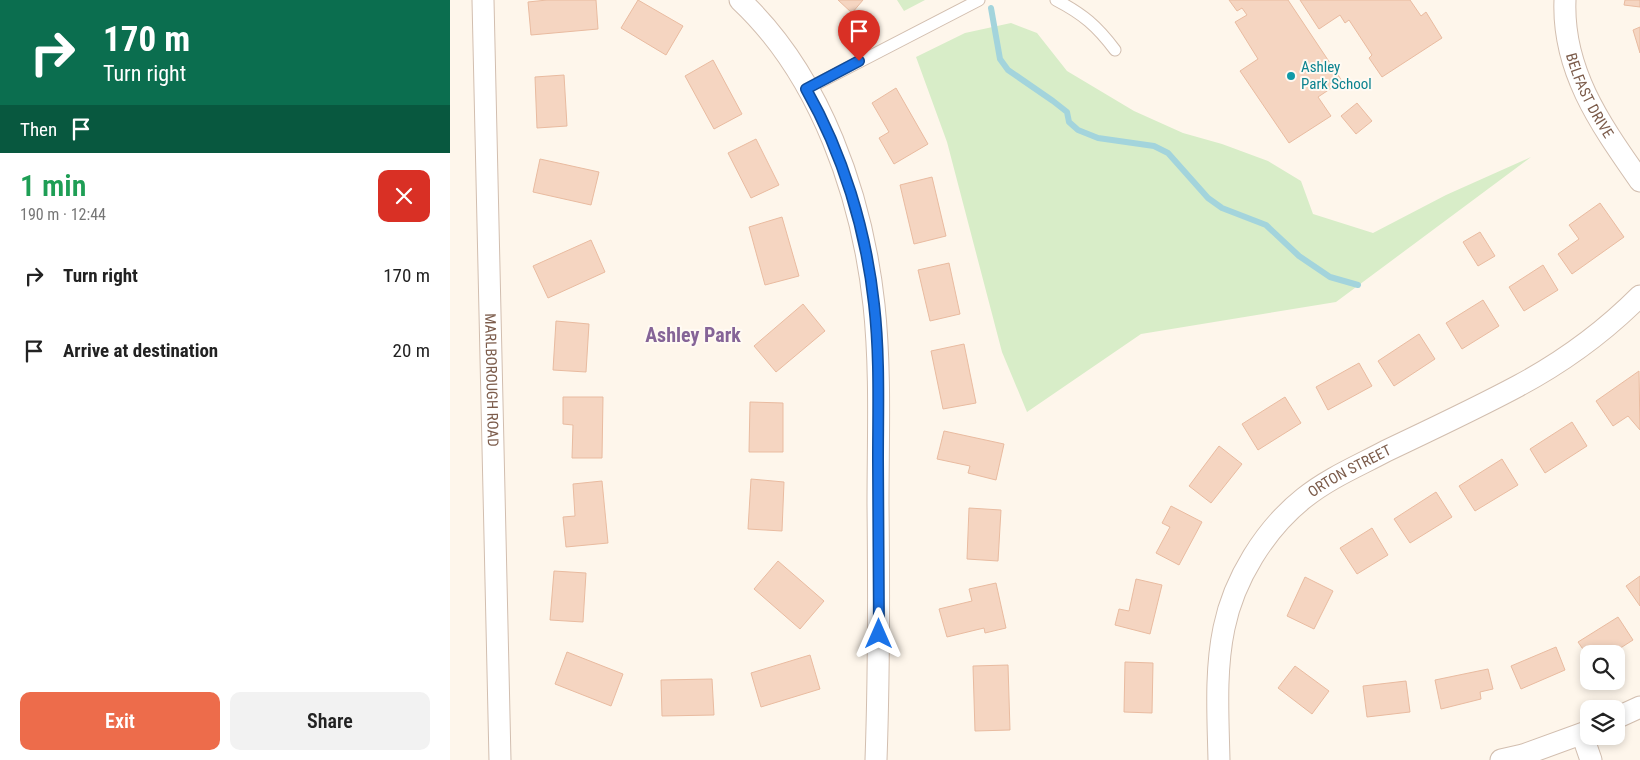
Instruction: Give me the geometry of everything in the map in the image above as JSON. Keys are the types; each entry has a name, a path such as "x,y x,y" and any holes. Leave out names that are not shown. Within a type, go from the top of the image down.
{"street":[{"name":"MARLBOROUGH ROAD","path":"484,0 500,760"},
{"path":"740,0 758,17 786,53 806,89 834,145 849,189 864,246 874,303 878,404 879,672 876,760"},
{"name":"BELFAST DRIVE","path":"1565,0 1566,36 1580,84 1617,148 1640,181"},
{"name":"ORTON STREET","path":"1219,760 1219,663 1224,627 1235,592 1247,568 1268,535 1288,512 1331,479 1510,390 1562,360 1601,330 1640,296"},
{"path":"1625,714 1640,707"},
{"path":"1501,760 1523,755 1580,734"},
{"path":"1588,745 1592,760"}],"lane":[{"path":"806,89 979,0"},
{"path":"1056,0 1088,20 1101,32 1115,50"}],"green space":[{"path":"897,0 925,0 904,11"},
{"path":"1011,23 1037,33 1067,71 1134,111 1183,133 1222,144 1268,161 1301,181 1313,214 1373,233 1446,195 1531,157 1336,302 1141,334 1027,412 1002,352 947,142 916,57 965,33"}],"building":[{"path":"596,0 598,29 531,35 528,2"},
{"path":"638,0 683,26 666,55 621,28"},
{"path":"838,0 863,0 852,13"},
{"name":"Ashley Park School","path":"1229,0 1288,0 1342,81 1318,97 1331,116 1289,143 1240,71 1258,59 1235,22 1247,15 1242,8 1237,11"},
{"name":"Ashley Park School","path":"1300,0 1410,0 1421,16 1426,12 1442,38 1382,77 1369,58 1372,55 1349,20 1345,23 1340,15 1319,29"},
{"path":"1625,0 1640,0 1640,7 1624,5"},
{"path":"1640,27 1640,53 1633,30"},
{"path":"713,60 742,114 714,129 685,76"},
{"path":"564,75 567,126 537,128 535,77"},
{"path":"896,88 928,144 894,164 879,138 889,132 872,103"},
{"path":"1357,103 1372,121 1356,134 1341,116"},
{"path":"756,139 779,185 751,198 728,153"},
{"path":"540,159 599,172 591,205 533,192"},
{"path":"932,177 946,236 914,244 900,185"},
{"path":"1600,203 1624,237 1572,274 1558,254 1579,239 1569,225"},
{"path":"782,217 799,276 765,285 749,227"},
{"path":"1480,232 1495,256 1478,266 1463,242"},
{"path":"591,240 605,272 548,298 533,266"},
{"path":"949,263 960,314 930,321 918,270"},
{"path":"1543,265 1558,290 1524,311 1509,287"},
{"path":"1483,300 1499,326 1462,349 1446,323"},
{"path":"803,304 825,331 776,372 754,346"},
{"path":"556,321 589,324 586,372 553,370"},
{"path":"1419,334 1435,359 1394,386 1378,361"},
{"path":"964,344 976,403 943,409 931,351"},
{"path":"1359,363 1372,386 1328,410 1316,387"},
{"path":"1639,371 1640,430 1628,416 1613,426 1596,401"},
{"path":"563,397 603,397 602,458 572,458 573,425 563,424"},
{"path":"1285,397 1301,423 1258,450 1242,424"},
{"path":"750,402 783,403 783,452 749,452"},
{"path":"1572,422 1587,446 1545,473 1530,449"},
{"path":"944,431 1004,444 996,480 968,473 970,466 937,459"},
{"path":"1219,446 1242,464 1211,503 1189,486"},
{"path":"1502,459 1518,485 1475,511 1459,486"},
{"path":"751,479 784,482 782,531 748,529"},
{"path":"602,481 608,543 566,547 563,517 575,516 573,484"},
{"path":"1436,492 1452,517 1410,543 1394,519"},
{"path":"1171,506 1202,522 1179,565 1156,553 1170,527 1162,523"},
{"path":"969,508 1001,510 998,561 967,559"},
{"path":"1372,528 1388,555 1357,574 1340,548"},
{"path":"778,561 824,601 800,629 754,589"},
{"path":"554,571 586,573 583,622 550,620"},
{"path":"1640,576 1640,606 1626,586"},
{"path":"1305,577 1333,591 1314,629 1287,616"},
{"path":"1136,579 1162,585 1150,634 1115,625 1119,609 1129,611"},
{"path":"996,583 1006,628 985,633 984,628 947,637 939,609 972,601 969,589"},
{"path":"1618,617 1633,640 1625,645 1580,645 1578,642"},
{"path":"1556,647 1565,670 1521,689 1511,666"},
{"path":"567,652 623,674 611,706 555,684"},
{"path":"810,655 820,689 761,707 751,673"},
{"path":"1125,662 1153,663 1152,713 1124,712"},
{"path":"1008,665 1010,730 975,731 973,666"},
{"path":"1295,666 1329,691 1312,714 1278,688"},
{"path":"1488,669 1493,689 1480,692 1481,699 1441,709 1435,680"},
{"path":"712,679 714,715 662,716 661,680"},
{"path":"1406,681 1410,712 1367,717 1363,686"}],"waterway":[{"path":"991,8 1000,59 1008,70 1067,112 1069,122 1078,130 1098,138 1154,146 1168,153 1208,198 1222,208 1266,225 1299,256 1330,277 1358,285"}],"place":[{"name":"Ashley Park School","path":"1291,76"}],"district":[{"name":"Ashley Park","path":"693,335"}],"route":[{"path":"859,61 806,89 834,145 849,189 864,246 874,303 878,404 879,634"}]}
